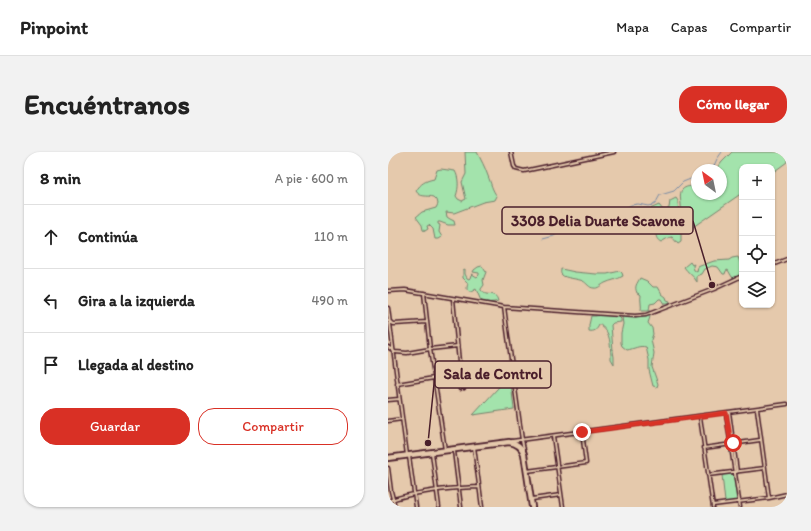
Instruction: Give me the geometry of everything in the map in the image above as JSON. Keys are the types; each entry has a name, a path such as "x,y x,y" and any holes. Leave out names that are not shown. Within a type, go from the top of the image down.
{"highway":[{"path":"388,458 509,442 517,445 524,452 532,507"}],"street":[{"path":"510,152 516,169 524,171 614,152"},
{"path":"775,264 787,259"},
{"path":"388,291 405,290 504,307 635,316 648,314 706,292 739,277"},
{"path":"424,293 430,349 445,450"},
{"path":"453,298 458,346 460,389"},
{"path":"504,307 524,452"},
{"path":"388,308 399,399 416,507"},
{"path":"389,321 394,324 427,322"},
{"path":"388,348 395,352 408,353 458,346"},
{"path":"397,384 434,378"},
{"path":"461,385 464,388"},
{"path":"388,400 399,399"},
{"path":"509,442 787,404"},
{"path":"757,408 760,440 769,498"},
{"path":"728,413 740,507"},
{"path":"700,417 713,506 787,494"},
{"path":"388,421 402,419"},
{"path":"527,472 558,466 586,463 582,432"},
{"path":"553,436 563,507"},
{"path":"704,448 760,440"},
{"path":"474,446 482,507"},
{"path":"453,449 461,507"},
{"path":"432,452 439,507"},
{"path":"388,468 395,507"},
{"path":"708,475 765,468"},
{"path":"388,501 437,490 479,487"},
{"path":"531,499 561,495"}],"green space":[{"path":"465,152 477,152 497,196 495,200 483,202 454,213 446,212 447,217 454,221 455,225 448,225 438,222 440,225 439,232 442,237 435,239 433,229 429,225 427,226 428,229 425,231 423,230 422,225 416,217 422,212 436,208 438,204 437,200 434,197 420,195 416,191 424,183 434,179 437,170 441,169 455,171 458,183 456,196 462,201 466,199 462,182 466,174"},
{"path":"732,152 787,152 787,162 775,171 775,164 739,164 739,195 690,229 687,229 682,217 680,195 682,190 691,186 691,200 727,200 727,164 720,164"},
{"path":"676,198 678,201 679,222 681,228 681,242 678,244 672,237 661,242 656,236 658,231 656,228 645,218 632,218 630,216 630,211 636,208 650,209 659,205 663,210 666,210 669,208 670,201"},
{"path":"738,257 739,260 739,276 734,278 728,270 725,274 723,274 718,267 712,266 705,269 702,274 697,276 697,282 684,267 690,262 692,265 694,264 694,270 697,272 698,267 700,266 714,261 729,260"},
{"path":"482,266 486,272 483,280 484,285 481,290 483,293 495,295 498,301 481,301 476,289 471,292 467,290 468,283 463,278 463,270 465,269 465,274 469,279 472,274 477,277 479,275 479,273 473,272 478,267"},
{"path":"561,269 596,274 607,274 620,271 623,276 594,288 583,281 563,276 561,274"},
{"path":"640,278 647,281 653,287 658,287 667,300 670,301 669,304 664,304 661,299 659,299 655,303 650,304 649,311 641,311 641,295 637,293 636,289 636,285"},
{"path":"602,315 619,317 621,319 621,322 613,323 611,325 614,364 611,359 608,335 601,324 595,330 589,331 591,316"},
{"path":"649,315 650,317 648,323 652,328 653,334 651,340 654,353 652,367 658,384 657,387 653,386 646,347 627,350 621,343 623,316 636,318"},
{"path":"510,375 514,409 473,415"},
{"path":"734,473 738,501 725,502 722,475"}],"waterway":[{"path":"715,164 722,152"},
{"path":"543,239 554,236 567,226 589,218 593,220 600,218 607,219 631,205 653,205 660,195 674,191 683,182 691,179"}],"place":[{"name":"3308 Delia Duarte Scavone","path":"712,285"},
{"name":"Sala de Control","path":"428,443"}],"route":[{"path":"582,432 726,413 731,444 733,443"}]}
